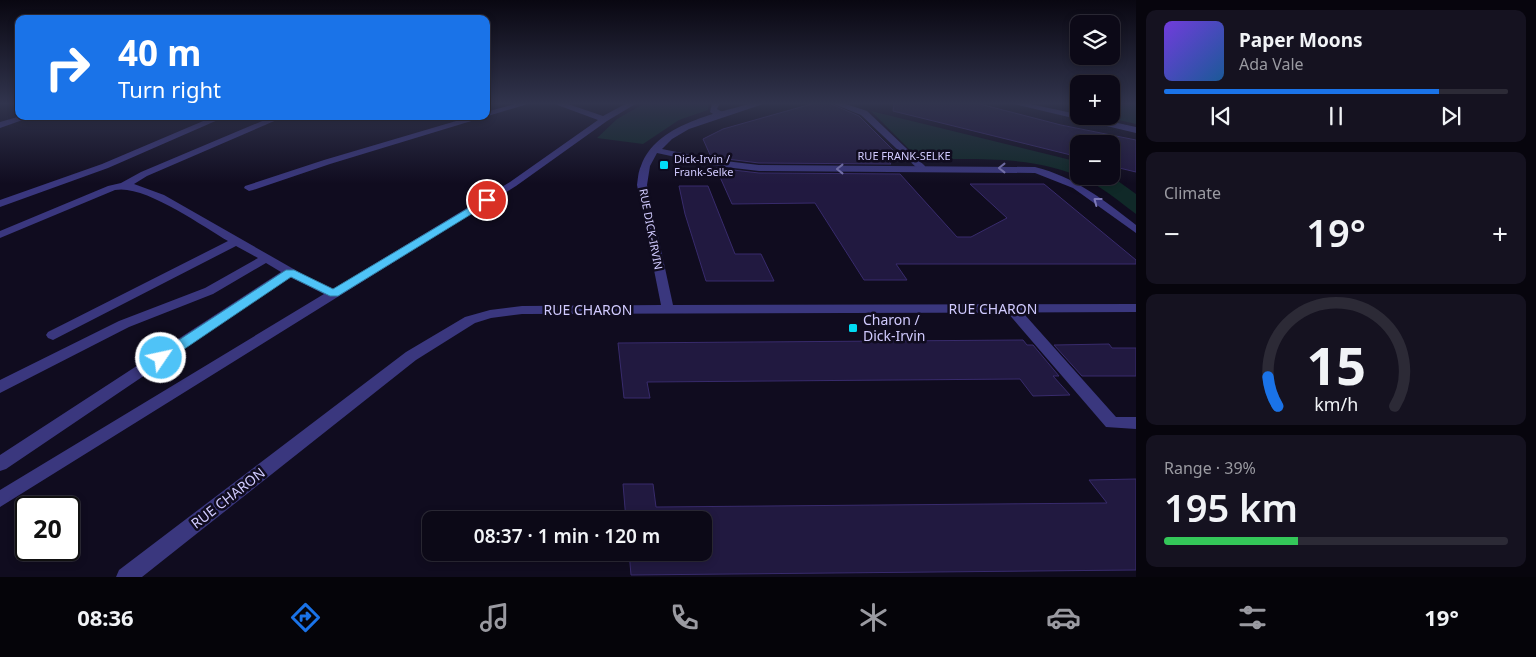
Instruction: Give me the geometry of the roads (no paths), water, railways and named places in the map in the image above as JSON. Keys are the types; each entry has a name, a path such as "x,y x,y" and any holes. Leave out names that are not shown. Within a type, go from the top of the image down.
{"street":[{"path":"0,204 105,166 190,130"},
{"path":"0,235 104,191 125,185 144,174 249,130"},
{"path":"250,188 326,162 437,130"},
{"path":"0,499 513,184 589,130"},
{"name":"RUE DICK-IRVIN","path":"668,310 642,185 642,177 646,165 656,150 682,130"},
{"path":"883,130 922,168"},
{"name":"RUE FRANK-SELKE","path":"656,150 709,162 759,168 1018,169 1043,172 1075,185 1136,230"},
{"path":"125,185 137,186 152,193 290,272 334,294"},
{"path":"53,335 236,241"},
{"path":"0,387 124,324 209,291 267,258"},
{"path":"0,464 290,272"},
{"name":"RUE CHARON","path":"126,577 410,356 470,320 490,314 522,310 1136,308"},
{"path":"1012,309 1112,423 1136,423"}],"place":[{"name":"Dick-Irvin / Frank-Selke","path":"664,165"},
{"name":"Charon / Dick-Irvin","path":"853,328"}]}
